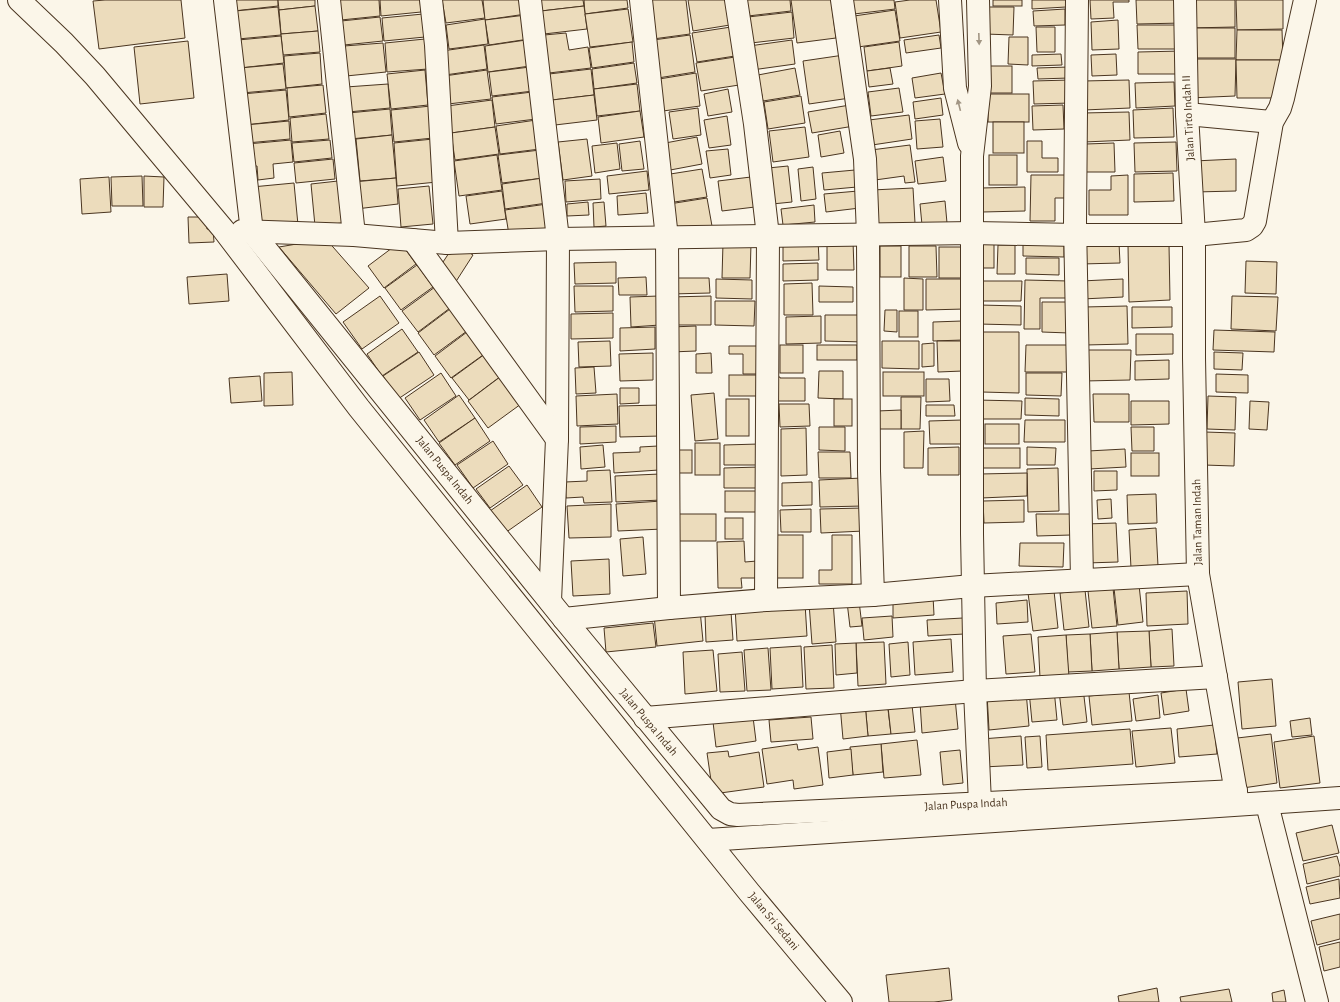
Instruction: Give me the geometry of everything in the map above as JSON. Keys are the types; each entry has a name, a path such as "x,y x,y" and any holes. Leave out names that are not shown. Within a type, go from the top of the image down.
{"street":[{"name":"Jalan Sri Sedani","path":"19,0 64,43 95,76 223,229 359,408 749,892 841,1002"},
{"path":"225,0 252,232"},
{"path":"329,0 354,234"},
{"path":"431,0 436,45 447,243"},
{"path":"530,0 558,239 556,439 550,600"},
{"path":"641,0 667,238 670,608"},
{"path":"736,0 755,124 768,236 766,600"},
{"path":"842,0 866,159 868,234 868,471 873,595"},
{"path":"950,0 955,88 972,156"},
{"path":"978,0 980,86 972,156 972,586 980,803"},
{"path":"1076,0 1076,235 1082,580"},
{"name":"Jalan Tirto Indah II","path":"1185,0 1188,114 1194,235"},
{"path":"223,229 252,232 354,234 447,243 558,239 868,234 973,233 1194,235 1246,230 1252,226 1255,221 1272,122 1280,108 1283,98 1305,0"},
{"path":"1188,114 1272,122"},
{"name":"Jalan Puspa Indah","path":"252,232 564,619 721,809 730,814 738,815 980,803 1237,798"},
{"name":"Jalan Taman Indah","path":"1194,235 1194,358 1198,574 1237,798"},
{"path":"413,240 556,439"},
{"path":"564,619 766,600 873,595 972,586 1198,574"},
{"path":"645,718 975,690 1216,677"},
{"path":"708,840 1237,798 1267,804 1340,798"},
{"path":"1267,804 1317,1002"}],"building":[{"path":"181,0 185,38 99,49 93,1"},
{"path":"234,0 278,0 278,6 234,11"},
{"path":"278,0 315,0 315,6 279,10"},
{"path":"339,0 379,0 380,16 341,20"},
{"path":"380,0 420,0 421,12 381,16"},
{"path":"442,0 482,0 485,18 446,23"},
{"path":"483,0 524,0 526,14 485,20"},
{"path":"540,0 583,0 584,6 541,11"},
{"path":"584,0 627,0 628,8 585,14"},
{"path":"648,0 686,0 690,34 653,39"},
{"path":"688,0 727,0 730,25 693,31"},
{"path":"746,0 790,0 791,11 748,16"},
{"path":"791,0 831,0 836,38 797,43"},
{"path":"852,0 894,0 895,9 854,14"},
{"path":"910,0 936,0 941,32 900,38 895,2"},
{"path":"993,0 1022,0 1022,6 993,6"},
{"path":"1032,0 1066,0 1066,7 1032,9"},
{"path":"1090,0 1129,0 1129,2 1113,2 1114,18 1091,19"},
{"path":"1136,0 1183,0 1183,23 1137,24"},
{"path":"1189,0 1235,0 1235,27 1189,28"},
{"path":"1236,0 1283,0 1283,29 1237,30"},
{"path":"315,6 318,31 281,34 279,10"},
{"path":"584,6 587,29 544,34 541,11"},
{"path":"278,7 281,35 238,39 235,11"},
{"path":"986,7 1014,7 1013,35 985,34"},
{"path":"628,9 633,42 590,47 585,14"},
{"path":"1065,9 1065,25 1034,26 1033,11"},
{"path":"895,10 900,41 858,47 854,16"},
{"path":"792,12 794,38 751,43 748,17"},
{"path":"423,14 425,37 384,41 382,18"},
{"path":"526,15 529,39 489,45 485,20"},
{"path":"380,17 383,41 344,45 341,21"},
{"path":"485,19 488,44 449,49 446,25"},
{"path":"1118,20 1119,49 1092,50 1091,22"},
{"path":"1137,25 1183,25 1183,49 1138,49"},
{"path":"731,27 735,56 697,62 692,33"},
{"path":"1036,27 1055,27 1055,52 1037,52"},
{"path":"1189,28 1235,28 1235,58 1189,58"},
{"path":"1237,30 1282,30 1283,60 1236,60"},
{"path":"318,31 320,52 283,55 281,34"},
{"path":"566,33 569,50 588,47 591,68 549,73 544,35"},
{"path":"690,35 695,72 658,78 653,40"},
{"path":"939,35 941,48 906,53 904,40"},
{"path":"281,36 284,63 240,68 238,40"},
{"path":"1009,37 1028,37 1028,65 1008,64"},
{"path":"425,39 428,69 387,72 385,43"},
{"path":"526,40 530,66 488,72 485,46"},
{"path":"792,40 795,64 752,70 749,46"},
{"path":"188,41 194,98 140,104 134,47"},
{"path":"632,42 634,62 592,68 589,48"},
{"path":"899,42 902,66 867,71 864,47"},
{"path":"383,43 386,72 346,76 344,46"},
{"path":"484,45 487,69 445,75 442,51"},
{"path":"1182,51 1182,74 1138,74 1138,52"},
{"path":"320,53 322,84 286,88 284,56"},
{"path":"1061,54 1062,65 1032,66 1032,55"},
{"path":"1116,54 1117,75 1092,76 1091,55"},
{"path":"844,55 850,98 809,104 803,61"},
{"path":"735,57 739,85 701,91 696,63"},
{"path":"1190,59 1236,59 1235,96 1189,98"},
{"path":"1236,60 1283,60 1283,98 1237,98"},
{"path":"634,63 637,83 594,89 592,69"},
{"path":"283,64 286,89 242,93 240,68"},
{"path":"987,66 1012,66 1012,93 987,93"},
{"path":"530,67 533,91 492,96 489,72"},
{"path":"1069,67 1069,78 1038,79 1037,68"},
{"path":"795,68 800,95 763,101 758,75"},
{"path":"890,68 893,84 869,87 867,71"},
{"path":"591,69 594,95 552,100 549,74"},
{"path":"425,70 428,105 391,109 387,74"},
{"path":"487,70 491,99 448,104 444,76"},
{"path":"696,73 700,106 663,111 659,79"},
{"path":"941,73 945,94 915,98 912,78"},
{"path":"1070,80 1071,103 1034,104 1033,81"},
{"path":"1129,80 1130,108 1084,110 1083,81"},
{"path":"1174,82 1175,106 1136,108 1135,83"},
{"path":"388,84 390,108 348,112 346,87"},
{"path":"637,84 640,111 597,116 594,89"},
{"path":"323,85 326,113 289,117 287,88"},
{"path":"899,88 903,112 871,116 868,92"},
{"path":"728,89 732,112 708,116 704,94"},
{"path":"286,90 289,120 245,125 242,94"},
{"path":"532,92 536,119 496,124 492,97"},
{"path":"988,94 1029,94 1029,122 988,122"},
{"path":"594,95 597,120 555,125 552,100"},
{"path":"801,96 805,123 768,129 764,102"},
{"path":"941,98 943,115 915,119 913,102"},
{"path":"492,100 495,127 451,133 447,106"},
{"path":"850,105 854,126 812,133 808,112"},
{"path":"1063,105 1064,129 1033,130 1032,106"},
{"path":"431,106 433,138 394,142 391,110"},
{"path":"698,108 701,135 673,139 669,112"},
{"path":"1173,108 1174,137 1134,138 1133,110"},
{"path":"390,109 392,135 350,139 348,113"},
{"path":"640,111 644,137 601,143 598,117"},
{"path":"1129,112 1130,140 1084,142 1083,113"},
{"path":"326,114 329,139 292,142 290,118"},
{"path":"909,115 912,139 872,145 869,120"},
{"path":"727,116 731,145 709,148 704,120"},
{"path":"940,119 943,147 917,149 915,121"},
{"path":"536,120 540,149 500,154 496,126"},
{"path":"289,121 290,139 247,143 245,125"},
{"path":"993,122 1024,122 1024,153 993,153"},
{"path":"495,127 499,154 455,160 451,133"},
{"path":"805,127 809,157 773,162 769,131"},
{"path":"840,131 844,153 821,157 818,135"},
{"path":"392,135 396,178 360,181 356,139"},
{"path":"697,137 702,164 665,171 660,144"},
{"path":"433,139 437,182 397,186 394,143"},
{"path":"587,139 592,176 563,180 558,142"},
{"path":"291,140 293,162 273,164 274,178 258,180 257,166 249,166 247,144"},
{"path":"330,140 332,158 294,162 292,143"},
{"path":"640,141 644,169 622,171 619,144"},
{"path":"1027,141 1042,141 1042,158 1058,158 1058,172 1027,172"},
{"path":"1176,142 1177,171 1135,172 1134,143"},
{"path":"617,143 620,169 595,173 592,146"},
{"path":"1114,143 1115,172 1086,172 1086,144"},
{"path":"910,145 915,182 905,183 904,176 875,180 871,150"},
{"path":"728,149 731,175 710,178 706,151"},
{"path":"540,150 544,178 502,183 498,155"},
{"path":"497,155 502,190 459,196 454,161"},
{"path":"989,155 1017,155 1017,185 989,185"},
{"path":"943,157 946,181 918,184 915,161"},
{"path":"333,159 335,179 296,183 294,163"},
{"path":"1236,159 1236,191 1195,192 1194,161"},
{"path":"788,166 792,202 772,204 768,168"},
{"path":"813,167 816,199 801,201 798,169"},
{"path":"702,169 707,197 668,203 664,175"},
{"path":"855,170 857,187 824,190 822,173"},
{"path":"647,171 649,190 609,194 607,176"},
{"path":"1173,173 1174,201 1134,202 1134,174"},
{"path":"1031,175 1069,175 1068,198 1055,198 1055,221 1030,221"},
{"path":"1128,175 1128,215 1089,215 1089,190 1111,190 1111,176"},
{"path":"142,176 143,206 112,206 111,177"},
{"path":"144,176 164,177 163,207 144,207"},
{"path":"109,177 111,212 82,214 80,179"},
{"path":"751,177 755,207 722,211 718,181"},
{"path":"396,178 398,204 356,209 353,182"},
{"path":"543,178 547,203 505,209 502,184"},
{"path":"600,179 601,199 566,202 565,181"},
{"path":"338,181 342,223 315,226 311,184"},
{"path":"294,183 298,225 256,229 252,187"},
{"path":"429,186 433,224 401,227 398,189"},
{"path":"1025,187 1025,211 982,212 981,188"},
{"path":"913,188 915,223 873,225 872,190"},
{"path":"502,191 506,219 470,224 466,196"},
{"path":"858,191 860,208 826,212 824,194"},
{"path":"646,193 648,213 618,215 617,196"},
{"path":"707,198 712,226 673,232 669,204"},
{"path":"945,201 947,223 922,225 920,204"},
{"path":"588,202 589,215 567,216 567,204"},
{"path":"604,202 606,226 594,227 593,203"},
{"path":"547,204 550,229 509,235 505,210"},
{"path":"814,205 815,222 783,225 781,209"},
{"path":"188,217 206,217 207,229 213,229 214,242 189,243"},
{"path":"326,239 369,288 336,314 279,247"},
{"path":"818,239 819,260 783,261 783,240"},
{"path":"827,241 853,241 854,270 827,270"},
{"path":"400,242 416,264 384,288 368,266"},
{"path":"1023,242 1064,242 1064,257 1023,256"},
{"path":"723,243 751,244 750,278 722,278"},
{"path":"1119,243 1120,263 1081,264 1080,244"},
{"path":"455,244 473,255 455,283 437,271"},
{"path":"975,244 994,244 994,268 975,268"},
{"path":"1169,244 1170,300 1129,302 1128,245"},
{"path":"998,245 1015,245 1015,274 997,274"},
{"path":"880,246 901,246 901,277 880,277"},
{"path":"909,246 936,246 937,277 909,277"},
{"path":"939,247 962,247 962,278 939,278"},
{"path":"1026,258 1059,258 1059,275 1026,274"},
{"path":"1246,261 1277,262 1276,294 1245,293"},
{"path":"616,262 616,283 575,284 574,263"},
{"path":"818,263 818,280 783,281 783,264"},
{"path":"417,265 433,287 401,310 385,288"},
{"path":"227,274 229,301 189,304 187,277"},
{"path":"646,277 647,295 619,295 618,278"},
{"path":"671,278 709,278 710,293 671,294"},
{"path":"904,278 923,279 923,310 904,310"},
{"path":"716,279 752,280 752,299 716,298"},
{"path":"926,279 964,279 965,309 926,310"},
{"path":"1123,279 1123,297 1082,299 1081,281"},
{"path":"1025,280 1069,281 1069,298 1040,298 1040,329 1024,329"},
{"path":"982,281 1022,281 1021,301 981,301"},
{"path":"812,283 813,315 784,315 784,284"},
{"path":"574,286 613,286 613,311 575,312"},
{"path":"819,286 853,287 853,302 819,302"},
{"path":"435,287 450,308 418,332 402,311"},
{"path":"380,296 399,323 362,349 343,322"},
{"path":"659,296 660,325 631,327 630,297"},
{"path":"711,296 711,325 670,325 669,297"},
{"path":"1232,296 1278,297 1276,331 1231,329"},
{"path":"715,301 755,301 754,326 715,325"},
{"path":"1042,302 1069,302 1069,333 1042,332"},
{"path":"979,305 1021,306 1021,325 978,324"},
{"path":"1127,306 1128,344 1085,345 1084,307"},
{"path":"1132,307 1172,307 1172,327 1132,328"},
{"path":"450,309 467,331 434,355 418,333"},
{"path":"885,310 897,310 897,332 884,331"},
{"path":"899,311 918,311 918,337 899,337"},
{"path":"613,313 613,338 571,339 571,314"},
{"path":"825,315 866,315 865,342 825,341"},
{"path":"821,316 821,343 786,344 786,317"},
{"path":"962,321 963,340 933,341 933,322"},
{"path":"696,326 696,351 671,352 671,327"},
{"path":"655,327 655,349 620,351 620,328"},
{"path":"402,329 418,352 382,376 367,354"},
{"path":"1214,330 1275,332 1274,352 1213,350"},
{"path":"467,332 483,355 451,378 435,356"},
{"path":"982,332 1019,332 1019,393 982,392"},
{"path":"1136,334 1173,334 1173,354 1136,355"},
{"path":"610,341 611,366 579,367 578,342"},
{"path":"882,341 919,341 919,369 882,368"},
{"path":"937,341 962,341 963,371 938,372"},
{"path":"934,343 934,366 922,367 922,344"},
{"path":"780,345 803,345 803,373 780,373"},
{"path":"817,345 857,345 857,360 817,360"},
{"path":"1026,345 1068,345 1068,372 1025,372"},
{"path":"729,346 758,346 758,374 743,374 743,354 729,354"},
{"path":"1084,350 1131,350 1130,380 1084,381"},
{"path":"419,352 434,375 398,399 383,376"},
{"path":"1214,352 1243,353 1242,370 1214,369"},
{"path":"653,353 653,380 620,381 619,354"},
{"path":"711,353 712,373 696,373 696,354"},
{"path":"485,354 501,376 469,400 452,378"},
{"path":"1169,360 1169,379 1135,380 1135,361"},
{"path":"594,367 596,393 576,394 575,368"},
{"path":"819,371 843,371 843,399 818,398"},
{"path":"292,372 293,405 264,406 264,373"},
{"path":"883,372 924,372 924,396 883,396"},
{"path":"441,373 456,396 420,420 405,398"},
{"path":"1026,373 1062,373 1061,396 1026,395"},
{"path":"1216,374 1248,375 1248,393 1216,392"},
{"path":"729,375 765,375 765,396 729,396"},
{"path":"260,376 262,401 231,403 229,378"},
{"path":"500,377 521,404 488,428 468,401"},
{"path":"772,377 805,378 805,401 773,401"},
{"path":"926,379 949,379 950,401 926,402"},
{"path":"620,388 639,388 639,403 620,404"},
{"path":"714,393 718,439 695,441 691,395"},
{"path":"617,394 618,424 577,426 576,396"},
{"path":"1093,394 1129,394 1129,422 1094,422"},
{"path":"459,395 475,418 439,442 424,420"},
{"path":"1208,396 1236,397 1235,430 1207,429"},
{"path":"901,397 921,397 920,429 901,429"},
{"path":"1025,398 1059,399 1059,416 1025,415"},
{"path":"726,399 749,399 749,436 726,436"},
{"path":"834,399 852,399 852,426 834,426"},
{"path":"976,400 1022,401 1021,419 976,419"},
{"path":"1131,401 1169,401 1169,424 1131,425"},
{"path":"1250,401 1269,402 1267,430 1249,429"},
{"path":"779,404 809,404 810,426 780,427"},
{"path":"661,405 661,436 620,437 619,406"},
{"path":"926,405 954,405 955,416 926,416"},
{"path":"901,410 901,429 877,429 877,411"},
{"path":"475,418 490,441 455,465 439,443"},
{"path":"962,420 962,444 930,444 929,421"},
{"path":"1025,420 1065,420 1065,442 1024,442"},
{"path":"985,424 1019,424 1019,444 985,444"},
{"path":"616,426 616,442 580,444 580,427"},
{"path":"819,427 845,427 845,451 819,450"},
{"path":"1131,427 1154,427 1154,451 1132,451"},
{"path":"806,428 807,475 781,476 781,429"},
{"path":"924,431 923,468 904,468 904,432"},
{"path":"1205,432 1235,433 1234,466 1204,465"},
{"path":"493,441 508,464 473,488 457,465"},
{"path":"695,443 720,443 720,475 695,475"},
{"path":"759,444 759,465 724,465 724,445"},
{"path":"603,445 605,467 581,469 580,447"},
{"path":"658,446 659,470 614,473 613,453 640,452 640,447"},
{"path":"959,447 959,475 928,475 928,448"},
{"path":"1027,447 1056,448 1055,465 1027,465"},
{"path":"978,448 1020,448 1020,468 978,468"},
{"path":"1125,449 1126,467 1089,469 1088,451"},
{"path":"671,450 692,450 692,473 671,473"},
{"path":"818,452 850,452 851,478 819,478"},
{"path":"1131,453 1159,453 1159,476 1131,476"},
{"path":"509,466 523,485 490,508 476,489"},
{"path":"760,467 760,488 724,488 724,468"},
{"path":"1058,468 1059,511 1028,512 1027,469"},
{"path":"610,470 612,502 584,503 583,497 566,498 565,482 587,481 587,471"},
{"path":"1094,471 1117,471 1117,490 1094,491"},
{"path":"1027,473 1027,496 981,498 980,474"},
{"path":"660,474 662,500 616,502 615,476"},
{"path":"862,478 863,506 820,507 819,480"},
{"path":"812,482 812,505 782,506 782,483"},
{"path":"527,485 542,507 505,533 490,511"},
{"path":"725,491 760,491 760,512 725,512"},
{"path":"1156,494 1157,523 1128,524 1127,495"},
{"path":"1111,499 1112,518 1098,519 1097,500"},
{"path":"1024,500 1024,522 984,523 983,501"},
{"path":"662,501 663,529 618,531 616,504"},
{"path":"611,504 611,537 569,538 567,506"},
{"path":"863,508 864,531 821,533 820,509"},
{"path":"811,509 811,532 781,532 780,510"},
{"path":"672,514 716,514 716,541 672,541"},
{"path":"1036,514 1071,514 1071,535 1037,536"},
{"path":"725,518 743,518 743,539 725,539"},
{"path":"1116,523 1118,562 1086,563 1085,524"},
{"path":"1156,528 1158,566 1131,568 1129,530"},
{"path":"777,535 803,535 803,578 777,578"},
{"path":"832,535 852,535 852,584 819,584 819,570 832,570"},
{"path":"643,537 646,574 623,576 620,539"},
{"path":"744,541 745,562 757,561 758,578 741,578 742,588 718,588 717,542"},
{"path":"1020,543 1064,543 1063,567 1019,566"},
{"path":"609,559 610,594 573,596 571,561"},
{"path":"1139,585 1143,622 1118,625 1114,588"},
{"path":"1113,588 1117,626 1092,628 1088,591"},
{"path":"1085,590 1089,627 1064,630 1060,593"},
{"path":"1054,591 1058,628 1033,631 1028,593"},
{"path":"1187,591 1188,624 1147,626 1146,593"},
{"path":"933,596 934,615 893,618 893,598"},
{"path":"1027,600 1028,622 997,624 996,603"},
{"path":"833,601 836,642 812,644 809,603"},
{"path":"859,601 862,626 850,627 847,602"},
{"path":"805,603 807,636 737,641 735,607"},
{"path":"700,610 703,641 657,646 654,615"},
{"path":"731,612 733,640 706,642 705,614"},
{"path":"892,616 893,637 864,640 862,618"},
{"path":"963,618 964,634 928,636 927,620"},
{"path":"653,623 656,647 606,652 604,628"},
{"path":"1172,629 1174,666 1151,667 1149,631"},
{"path":"1149,631 1151,667 1119,669 1117,632"},
{"path":"1117,632 1119,669 1092,671 1090,634"},
{"path":"1031,634 1035,672 1006,674 1003,636"},
{"path":"1090,634 1092,671 1068,672 1066,635"},
{"path":"1066,635 1069,677 1040,678 1038,637"},
{"path":"951,639 953,672 915,675 913,642"},
{"path":"884,642 886,684 858,686 856,643"},
{"path":"908,642 910,675 891,677 889,644"},
{"path":"856,643 857,673 836,675 835,644"},
{"path":"832,645 834,688 806,689 804,647"},
{"path":"801,646 803,687 772,689 770,648"},
{"path":"768,648 771,690 747,691 744,650"},
{"path":"713,650 717,691 685,694 683,652"},
{"path":"742,652 745,691 720,692 718,654"},
{"path":"1272,679 1276,726 1242,729 1238,682"},
{"path":"1083,688 1087,722 1063,725 1059,691"},
{"path":"1054,689 1057,720 1032,722 1029,691"},
{"path":"1186,689 1189,711 1164,715 1161,693"},
{"path":"1026,691 1029,726 989,730 987,694"},
{"path":"1129,692 1132,721 1092,725 1089,696"},
{"path":"1158,695 1160,718 1136,721 1133,699"},
{"path":"955,698 958,729 922,733 920,702"},
{"path":"887,701 891,734 868,736 865,703"},
{"path":"865,703 868,736 843,739 840,705"},
{"path":"912,705 915,732 891,734 888,707"},
{"path":"753,717 756,741 716,747 713,722"},
{"path":"811,717 813,739 771,742 769,720"},
{"path":"1310,718 1312,735 1292,737 1290,721"},
{"path":"1214,725 1217,754 1179,757 1177,729"},
{"path":"1171,728 1175,763 1136,767 1132,731"},
{"path":"1130,729 1133,764 1048,770 1046,735"},
{"path":"1271,734 1277,783 1236,789 1229,739"},
{"path":"1021,736 1023,765 983,767 981,739"},
{"path":"1040,736 1042,767 1027,768 1025,737"},
{"path":"1314,736 1320,783 1280,788 1274,742"},
{"path":"917,740 921,775 884,778 881,744"},
{"path":"797,744 798,750 818,747 823,785 794,789 793,780 767,784 762,749"},
{"path":"881,744 883,772 853,775 850,747"},
{"path":"851,749 853,775 829,778 827,752"},
{"path":"960,750 963,783 943,785 940,752"},
{"path":"728,751 729,757 759,752 764,787 713,794 707,753"},
{"path":"1332,825 1339,853 1303,861 1296,833"},
{"path":"1337,856 1340,867 1340,876 1307,884 1303,864"},
{"path":"1339,879 1340,898 1310,904 1306,887"},
{"path":"1340,914 1340,939 1317,945 1311,921"},
{"path":"1340,942 1340,967 1324,971 1319,947"},
{"path":"949,968 952,1000 934,1002 889,1002 886,975"},
{"path":"1157,988 1159,1002 1119,1002 1118,996"},
{"path":"1229,989 1232,1002 1181,1002 1180,997"},
{"path":"1284,990 1286,1002 1273,1002 1272,993"}]}
